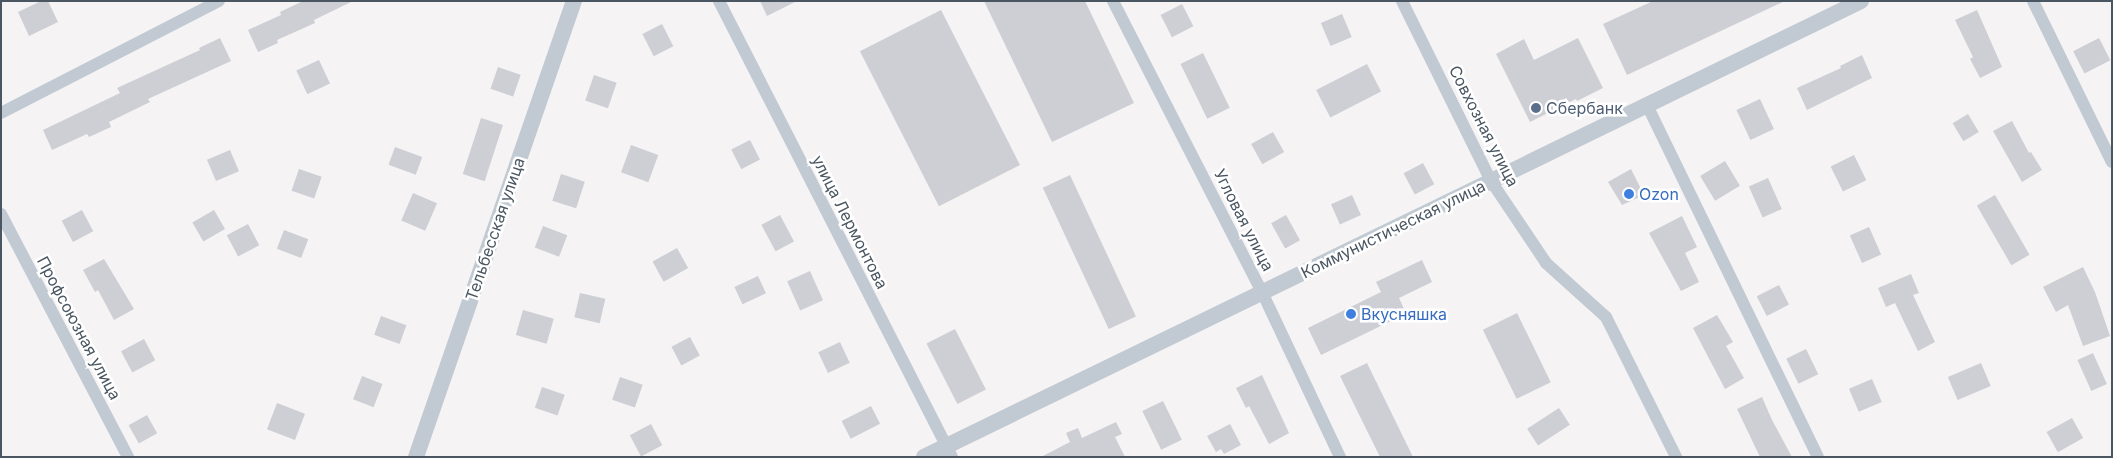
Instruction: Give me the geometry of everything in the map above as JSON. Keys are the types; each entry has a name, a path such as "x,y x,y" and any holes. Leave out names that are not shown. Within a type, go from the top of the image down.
{"street":[{"path":"1,113 219,1"},
{"name":"Тельбесская улица","path":"416,457 574,1"},
{"name":"улица Лермонтова","path":"720,1 950,451"},
{"name":"Угловая улица","path":"1113,1 1262,292 1340,457"},
{"name":"Совхозная улица","path":"1402,1 1491,181 1546,263 1606,317 1676,457"},
{"name":"Коммунистическая улица","path":"924,457 950,451 1262,292 1861,1"},
{"path":"2033,1 2112,162"},
{"path":"1647,105 1818,457"},
{"name":"Профсоюзная улица","path":"1,214 128,457"}],"building":[{"path":"41,1 48,1 58,22 29,36 18,12"},
{"path":"303,1 353,1 314,20 315,23 277,40 278,43 258,52 248,30 281,15 280,12"},
{"path":"760,1 797,1 767,16"},
{"path":"984,1 1085,1 1134,103 1052,142"},
{"path":"1653,1 1785,1 1627,75 1603,24"},
{"path":"1182,4 1193,26 1172,37 1161,15"},
{"path":"941,10 1020,165 939,206 860,51"},
{"path":"1977,10 2002,67 1980,78 1970,59 1973,57 1955,20"},
{"path":"1342,14 1352,37 1331,46 1321,23"},
{"path":"662,24 673,46 654,56 642,34"},
{"path":"220,38 231,61 148,99 150,102 109,122 111,127 89,137 87,134 52,150 43,130 120,93 117,88 200,50 199,48"},
{"path":"1578,38 1603,88 1530,122 1496,54 1524,39 1534,60"},
{"path":"2099,38 2110,60 2085,73 2073,51"},
{"path":"1203,53 1230,108 1207,119 1181,64"},
{"path":"1862,55 1872,78 1807,110 1797,88 1841,68 1840,66"},
{"path":"319,60 330,84 307,94 296,71"},
{"path":"1367,64 1381,92 1330,117 1316,90"},
{"path":"498,67 521,75 513,97 491,89"},
{"path":"594,75 617,83 608,108 585,101"},
{"path":"1760,99 1774,129 1750,140 1736,110"},
{"path":"1968,114 1979,132 1963,141 1953,123"},
{"path":"481,118 503,125 485,181 463,174"},
{"path":"2012,121 2029,153 2031,152 2042,170 2022,182 1993,131"},
{"path":"1273,132 1284,152 1262,164 1251,144"},
{"path":"750,140 760,160 741,169 731,150"},
{"path":"631,145 658,155 648,182 621,172"},
{"path":"395,147 422,157 416,175 389,165"},
{"path":"230,150 239,171 216,181 207,160"},
{"path":"1854,155 1866,180 1843,192 1831,166"},
{"path":"1725,161 1740,186 1715,201 1700,176"},
{"path":"1423,163 1434,184 1415,195 1404,173"},
{"path":"299,169 322,177 314,199 292,191"},
{"path":"1631,169 1644,195 1622,205 1608,182"},
{"path":"561,174 585,182 576,208 552,201"},
{"path":"1070,175 1136,316 1109,329 1043,188"},
{"path":"1768,178 1782,209 1763,218 1749,187"},
{"path":"413,193 437,203 425,231 401,221"},
{"path":"1352,195 1361,215 1340,224 1331,204"},
{"path":"1995,195 2030,255 2011,265 1977,206"},
{"path":"82,210 93,231 73,242 62,221"},
{"path":"214,210 225,229 203,242 192,223"},
{"path":"780,215 794,241 776,251 761,225"},
{"path":"1286,215 1300,240 1285,249 1271,223"},
{"path":"1682,216 1697,247 1685,253 1699,282 1681,291 1649,233"},
{"path":"248,224 259,245 238,256 227,235"},
{"path":"543,226 567,235 559,257 535,247"},
{"path":"1869,227 1881,254 1862,263 1850,236"},
{"path":"284,230 308,239 301,258 277,249"},
{"path":"677,248 688,268 664,282 653,262"},
{"path":"104,259 134,309 114,320 98,290 95,292 83,270"},
{"path":"1422,260 1432,282 1399,298 1404,309 1390,316 1393,320 1321,355 1308,328 1381,292 1376,282"},
{"path":"2083,267 2095,292 2110,336 2083,346 2068,305 2056,312 2043,287"},
{"path":"810,271 823,300 800,310 787,281"},
{"path":"1911,274 1919,293 1913,295 1935,342 1918,351 1895,303 1886,307 1878,288"},
{"path":"758,276 766,293 742,304 734,287"},
{"path":"1779,285 1789,305 1767,316 1757,296"},
{"path":"580,293 605,299 600,323 574,317"},
{"path":"523,310 554,319 547,344 516,335"},
{"path":"1517,313 1551,382 1517,399 1483,330"},
{"path":"1717,315 1733,342 1726,346 1744,378 1725,389 1693,328"},
{"path":"381,316 406,325 400,344 374,335"},
{"path":"955,329 986,390 957,404 926,344"},
{"path":"690,337 700,356 681,365 671,347"},
{"path":"144,339 155,360 132,372 121,351"},
{"path":"840,342 850,363 828,373 818,352"},
{"path":"1806,349 1818,374 1799,384 1786,359"},
{"path":"2093,353 2107,384 2091,391 2077,360"},
{"path":"1367,363 1413,457 1380,457 1340,376"},
{"path":"1981,363 1991,386 1958,400 1948,377"},
{"path":"1262,375 1289,433 1269,444 1249,406 1246,408 1236,388"},
{"path":"362,376 383,384 374,407 353,399"},
{"path":"620,377 643,385 635,408 612,400"},
{"path":"1872,379 1882,402 1859,412 1849,389"},
{"path":"542,387 565,395 558,416 535,408"},
{"path":"1762,397 1792,457 1760,457 1737,409"},
{"path":"1163,401 1182,440 1161,450 1142,411"},
{"path":"277,403 305,414 295,440 267,429"},
{"path":"871,406 880,424 851,439 842,421"},
{"path":"1559,408 1570,425 1538,445 1527,429"},
{"path":"147,415 157,433 139,444 129,425"},
{"path":"2072,418 2083,438 2058,452 2047,432"},
{"path":"1116,422 1122,434 1115,437 1125,457 1041,457 1070,442 1066,433 1078,428 1082,438"},
{"path":"651,424 662,445 641,456 630,435"},
{"path":"1230,424 1241,445 1224,454 1221,449 1216,452 1207,436"}],"place":[{"name":"Сбербанк","path":"1536,108"},
{"name":"Ozon","path":"1629,194"},
{"name":"Вкусняшка","path":"1351,314"}]}
